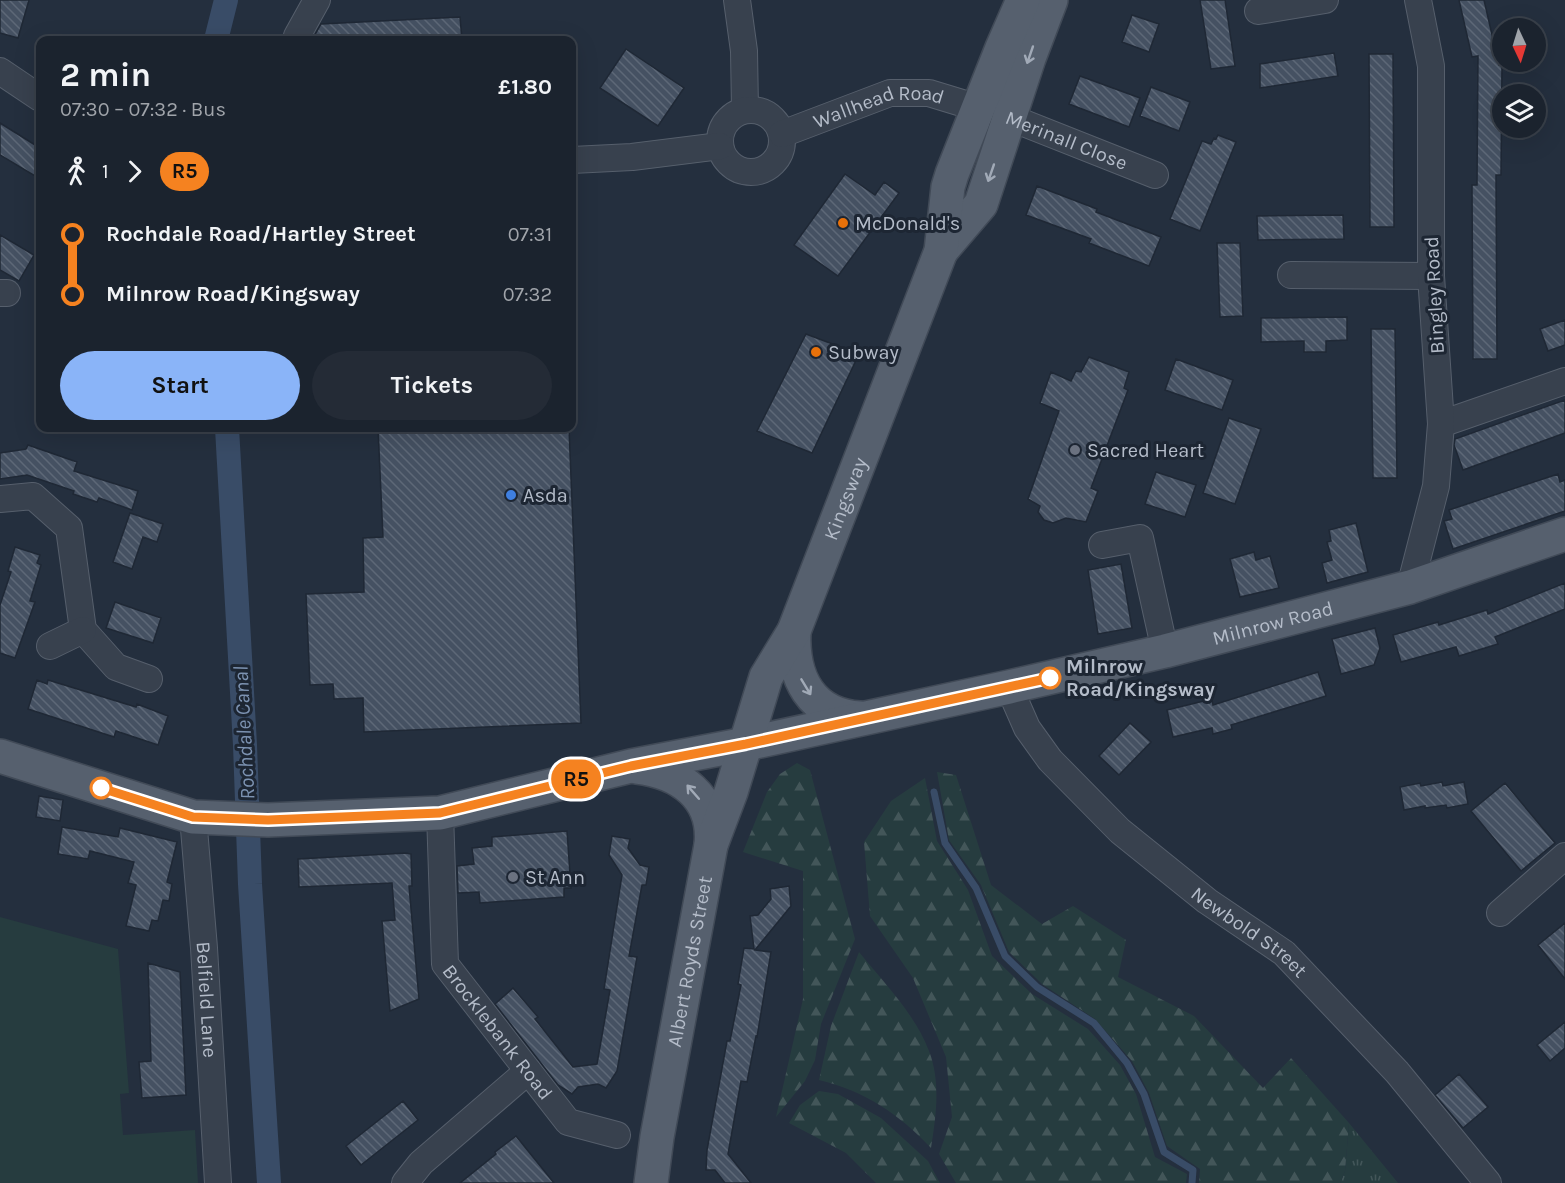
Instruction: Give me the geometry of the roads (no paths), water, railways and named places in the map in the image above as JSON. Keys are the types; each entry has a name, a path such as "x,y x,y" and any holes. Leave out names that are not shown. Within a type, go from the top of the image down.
{"main road":[{"name":"Kingsway","path":"746,744 766,677 794,631 941,251 948,187 978,107 1023,0"},
{"name":"Kingsway","path":"941,251 981,204 1029,58 1051,0"},
{"name":"Milnrow Road","path":"0,756 201,818 268,820 440,813 631,766 746,744 1165,651 1410,587 1565,534"},
{"path":"794,631 798,672 811,696 835,714 866,718"},
{"name":"Albert Royds Street","path":"651,1183 657,1137 711,845 729,799 746,744"},
{"path":"631,766 671,775 693,791 708,815 712,835 711,845"}],"street":[{"path":"297,36 317,0"},
{"path":"737,0 744,51 745,110"},
{"path":"1258,11 1325,0"},
{"name":"Bingley Road","path":"1410,587 1436,486 1441,424 1431,276 1431,66 1418,0"},
{"path":"0,71 36,95"},
{"name":"Wallhead Road","path":"782,134 890,93 929,93 978,107"},
{"name":"Merinall Close","path":"978,107 1155,175"},
{"path":"745,110 765,113 774,119 782,134 779,156 765,170 756,173 746,172 729,164 720,146 723,127 736,113 745,110"},
{"path":"576,160 632,157 720,146"},
{"path":"1291,275 1431,276"},
{"path":"1441,424 1565,381"},
{"path":"0,499 33,496 69,528 84,630 117,666 149,679"},
{"path":"1102,545 1140,538 1165,651"},
{"path":"50,646 84,630"},
{"name":"Newbold Street","path":"1009,687 1027,728 1050,760 1129,838 1207,902 1284,953 1397,1072 1488,1183"},
{"name":"Brocklebank Road","path":"440,813 445,964 568,1122 616,1135"},
{"name":"Belfield Lane","path":"201,818 204,948 218,1183"},
{"path":"1500,913 1565,856"},
{"path":"405,1183 421,1163 528,1071"}],"waterway":[{"name":"Rochdale Canal","path":"217,36 226,0"},
{"name":"Rochdale Canal","path":"227,432 245,745 250,884 269,1183"},
{"path":"934,792 945,843 976,888 1005,956 1037,987 1094,1023 1127,1063 1144,1094 1164,1152 1193,1170 1192,1183"}],"place":[{"name":"McDonald's","path":"843,223"},
{"name":"Subway","path":"816,352"},
{"name":"Sacred Heart","path":"1075,450"},
{"name":"Asda","path":"511,495"},
{"name":"Milnrow Road/Kingsway","path":"1050,678"},
{"name":"St Ann","path":"513,877"}]}
